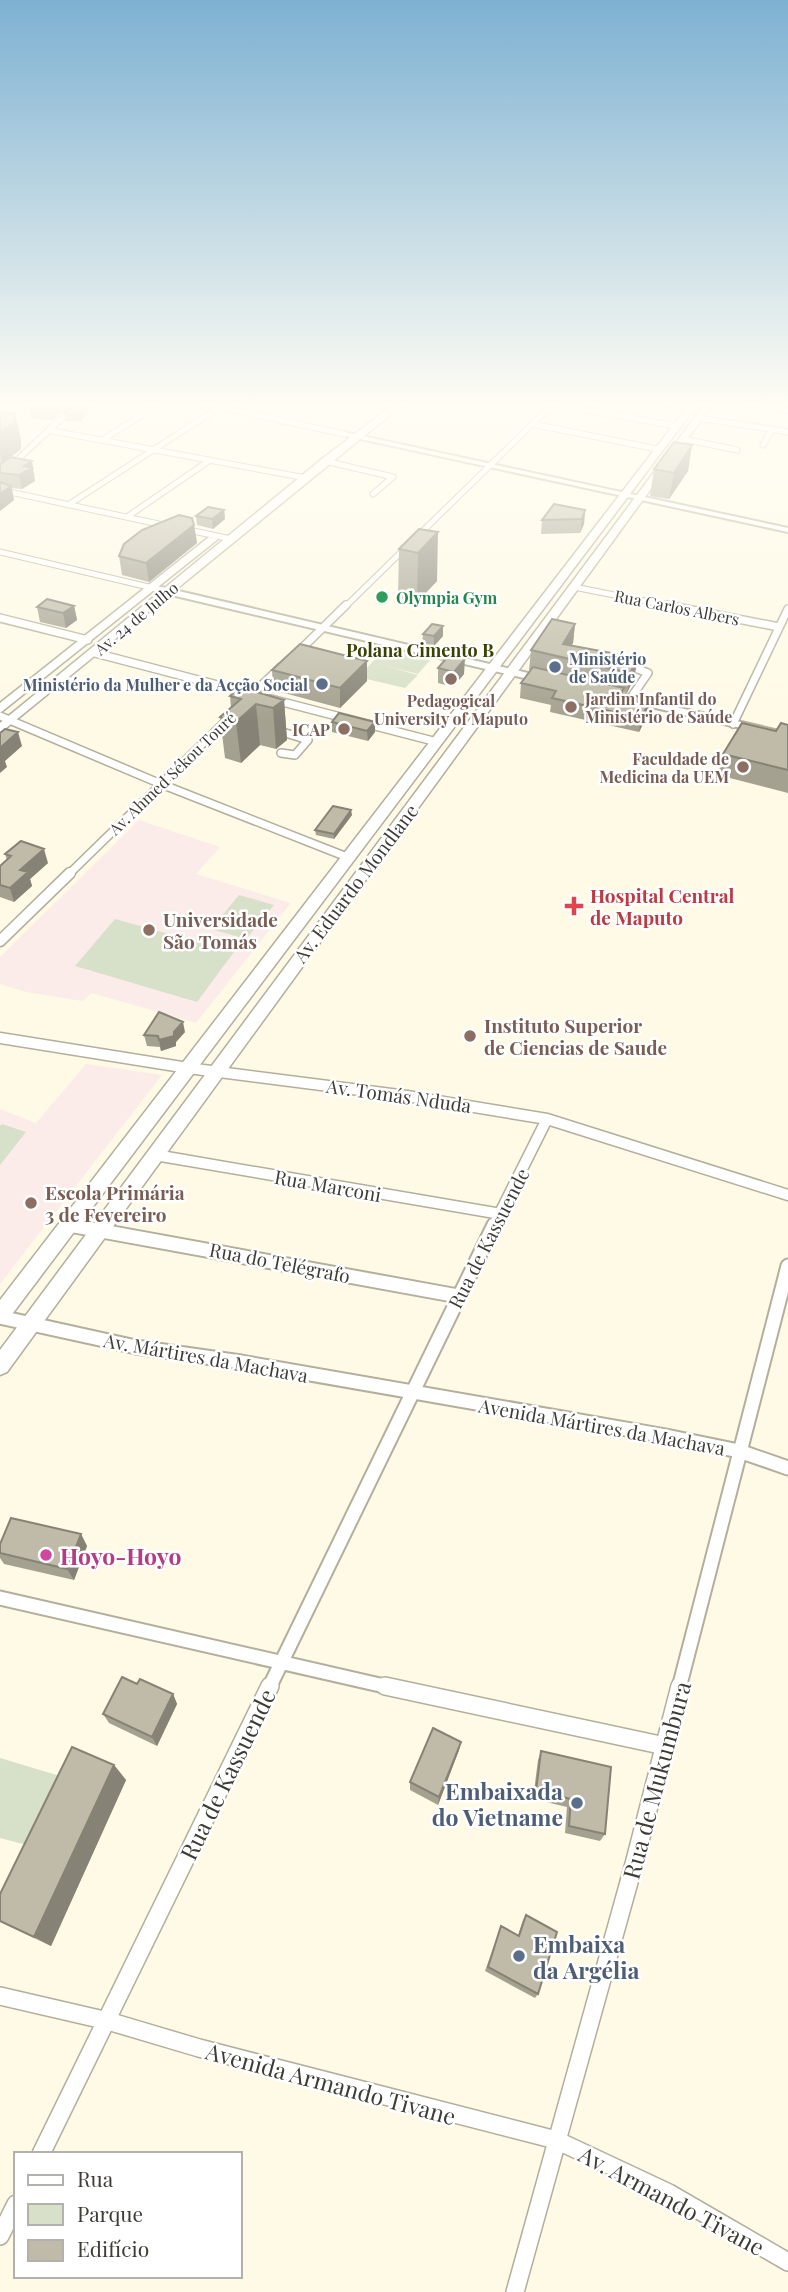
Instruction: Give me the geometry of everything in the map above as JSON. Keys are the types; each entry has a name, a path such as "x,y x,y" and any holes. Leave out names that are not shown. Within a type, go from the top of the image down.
{"main road":[{"name":"Av. 24 de Julho","path":"0,709 252,508"},
{"name":"Av. 24 de Julho","path":"0,729 5,718 95,653 269,508"},
{"name":"Av. Eduardo Mondlane","path":"0,1316 612,508"},
{"name":"Av. Eduardo Mondlane","path":"0,1366 633,508"}],"street":[{"path":"83,508 231,539"},
{"path":"127,517 140,508"},
{"path":"294,656 445,508"},
{"path":"689,508 788,530"},
{"path":"0,552 550,681"},
{"name":"Rua Carlos Albers","path":"574,587 779,627"},
{"path":"733,724 788,609"},
{"path":"0,618 88,640"},
{"path":"95,653 437,742"},
{"path":"612,659 648,673 630,699"},
{"name":"Av. Ahmed Sékou Touré","path":"0,941 284,666"},
{"path":"617,696 788,736"},
{"path":"229,717 242,720"},
{"path":"5,718 161,784 347,857"},
{"path":"267,727 308,740 295,755 281,753"},
{"name":"Av. Tomás Nduda","path":"0,1038 216,1072 393,1094 547,1119 788,1195"},
{"name":"Rua de Kassuende","path":"42,2152 414,1394 458,1296 547,1119"},
{"name":"Rua Marconi","path":"155,1155 501,1214"},
{"name":"Rua do Telégrafo","path":"69,1225 458,1296"},
{"name":"Rua de Mukumbura","path":"515,2292 634,1864 788,1266"},
{"name":"Av. Mártires da Machava","path":"0,1316 136,1347 241,1362 414,1394"},
{"name":"Avenida Mártires da Machava","path":"414,1394 739,1451 788,1468"},
{"path":"0,1598 280,1664 665,1746"},
{"path":"0,1996 108,2021"},
{"name":"Avenida Armando Tivane","path":"108,2021 200,2048 556,2140"},
{"name":"Av. Armando Tivane","path":"556,2140 669,2193 788,2262"},
{"path":"0,2236 14,2208"}],"shaded area":[{"name":"Universidade São Tomás","path":"139,820 220,847 196,874 291,903 196,1023 92,993 82,1001 26,992 0,984 0,957"},
{"name":"Escola Primária 3 de Fevereiro","path":"86,1064 162,1075 0,1284 0,1109 36,1123"}],"green space":[{"path":"385,649 430,660 418,674 383,665 418,675 405,688 358,677"},
{"path":"239,895 274,905 246,939 211,929"},
{"path":"115,919 234,952 197,1002 75,966"},
{"path":"2,1124 26,1132 0,1165 0,1126"},
{"path":"0,1758 70,1779 42,1849 0,1838"}],"building":[{"path":"207,508 224,510 212,519 196,516"},
{"path":"551,508 585,510 582,519 542,520"},
{"path":"179,515 192,518 194,525 146,563 119,556 124,544 142,530"},
{"path":"419,529 438,532 418,553 399,549"},
{"path":"47,599 74,606 63,613 37,607"},
{"path":"552,619 575,624 563,644 638,658 630,673 531,650"},
{"path":"432,624 443,626 434,636 423,634"},
{"path":"300,644 367,661 340,688 272,670"},
{"path":"452,652 461,654 465,659 454,672 438,668"},
{"path":"533,667 624,688 621,693 651,699 641,718 552,698 556,691 521,683"},
{"path":"240,687 284,700 273,708 256,704 236,722 220,717 241,699 230,696"},
{"path":"339,713 375,722 367,731 332,722"},
{"path":"742,723 776,731 781,723 788,725 788,770 723,754"},
{"path":"5,729 18,732 0,748 0,733"},
{"path":"333,806 351,810 334,834 315,830"},
{"path":"21,841 44,849 20,870 28,872 10,888 0,885 0,866 11,856 5,854"},
{"path":"159,1012 183,1022 174,1032 174,1036 159,1040 158,1036 144,1035"},
{"name":"Hoyo-Hoyo","path":"11,1518 81,1534 67,1569 0,1553 0,1544"},
{"path":"122,1677 137,1684 140,1679 173,1694 152,1737 103,1714"},
{"path":"433,1728 461,1742 439,1797 410,1782"},
{"path":"72,1747 114,1765 34,1937 0,1921 0,1894"},
{"name":"Embaixada do Vietname","path":"541,1751 611,1767 605,1834 569,1826 571,1799 536,1791"},
{"name":"Embaixa da Argélia","path":"526,1915 557,1932 538,1994 488,1967 501,1926 519,1936"}],"place":[{"name":"Olympia Gym","path":"382,597"},
{"name":"Ministério de Saúde","path":"555,667"},
{"name":"Pedagogical University of Maputo","path":"451,679"},
{"name":"Ministério da Mulher e da Acção Social","path":"322,684"},
{"name":"Jardim Infantil do Ministério de Saúde","path":"571,707"},
{"name":"ICAP","path":"344,729"},
{"name":"Faculdade de Medicina da UEM","path":"743,767"},
{"name":"Hospital Central de Maputo","path":"574,906"},
{"name":"Universidade São Tomás","path":"149,930"},
{"name":"Instituto Superior de Ciencias de Saude","path":"470,1036"},
{"name":"Escola Primária 3 de Fevereiro","path":"31,1203"},
{"name":"Hoyo-Hoyo","path":"46,1555"},
{"name":"Embaixada do Vietname","path":"577,1803"},
{"name":"Embaixa da Argélia","path":"519,1956"}],"district":[{"name":"Polana Cimento B","path":"420,650"}]}
